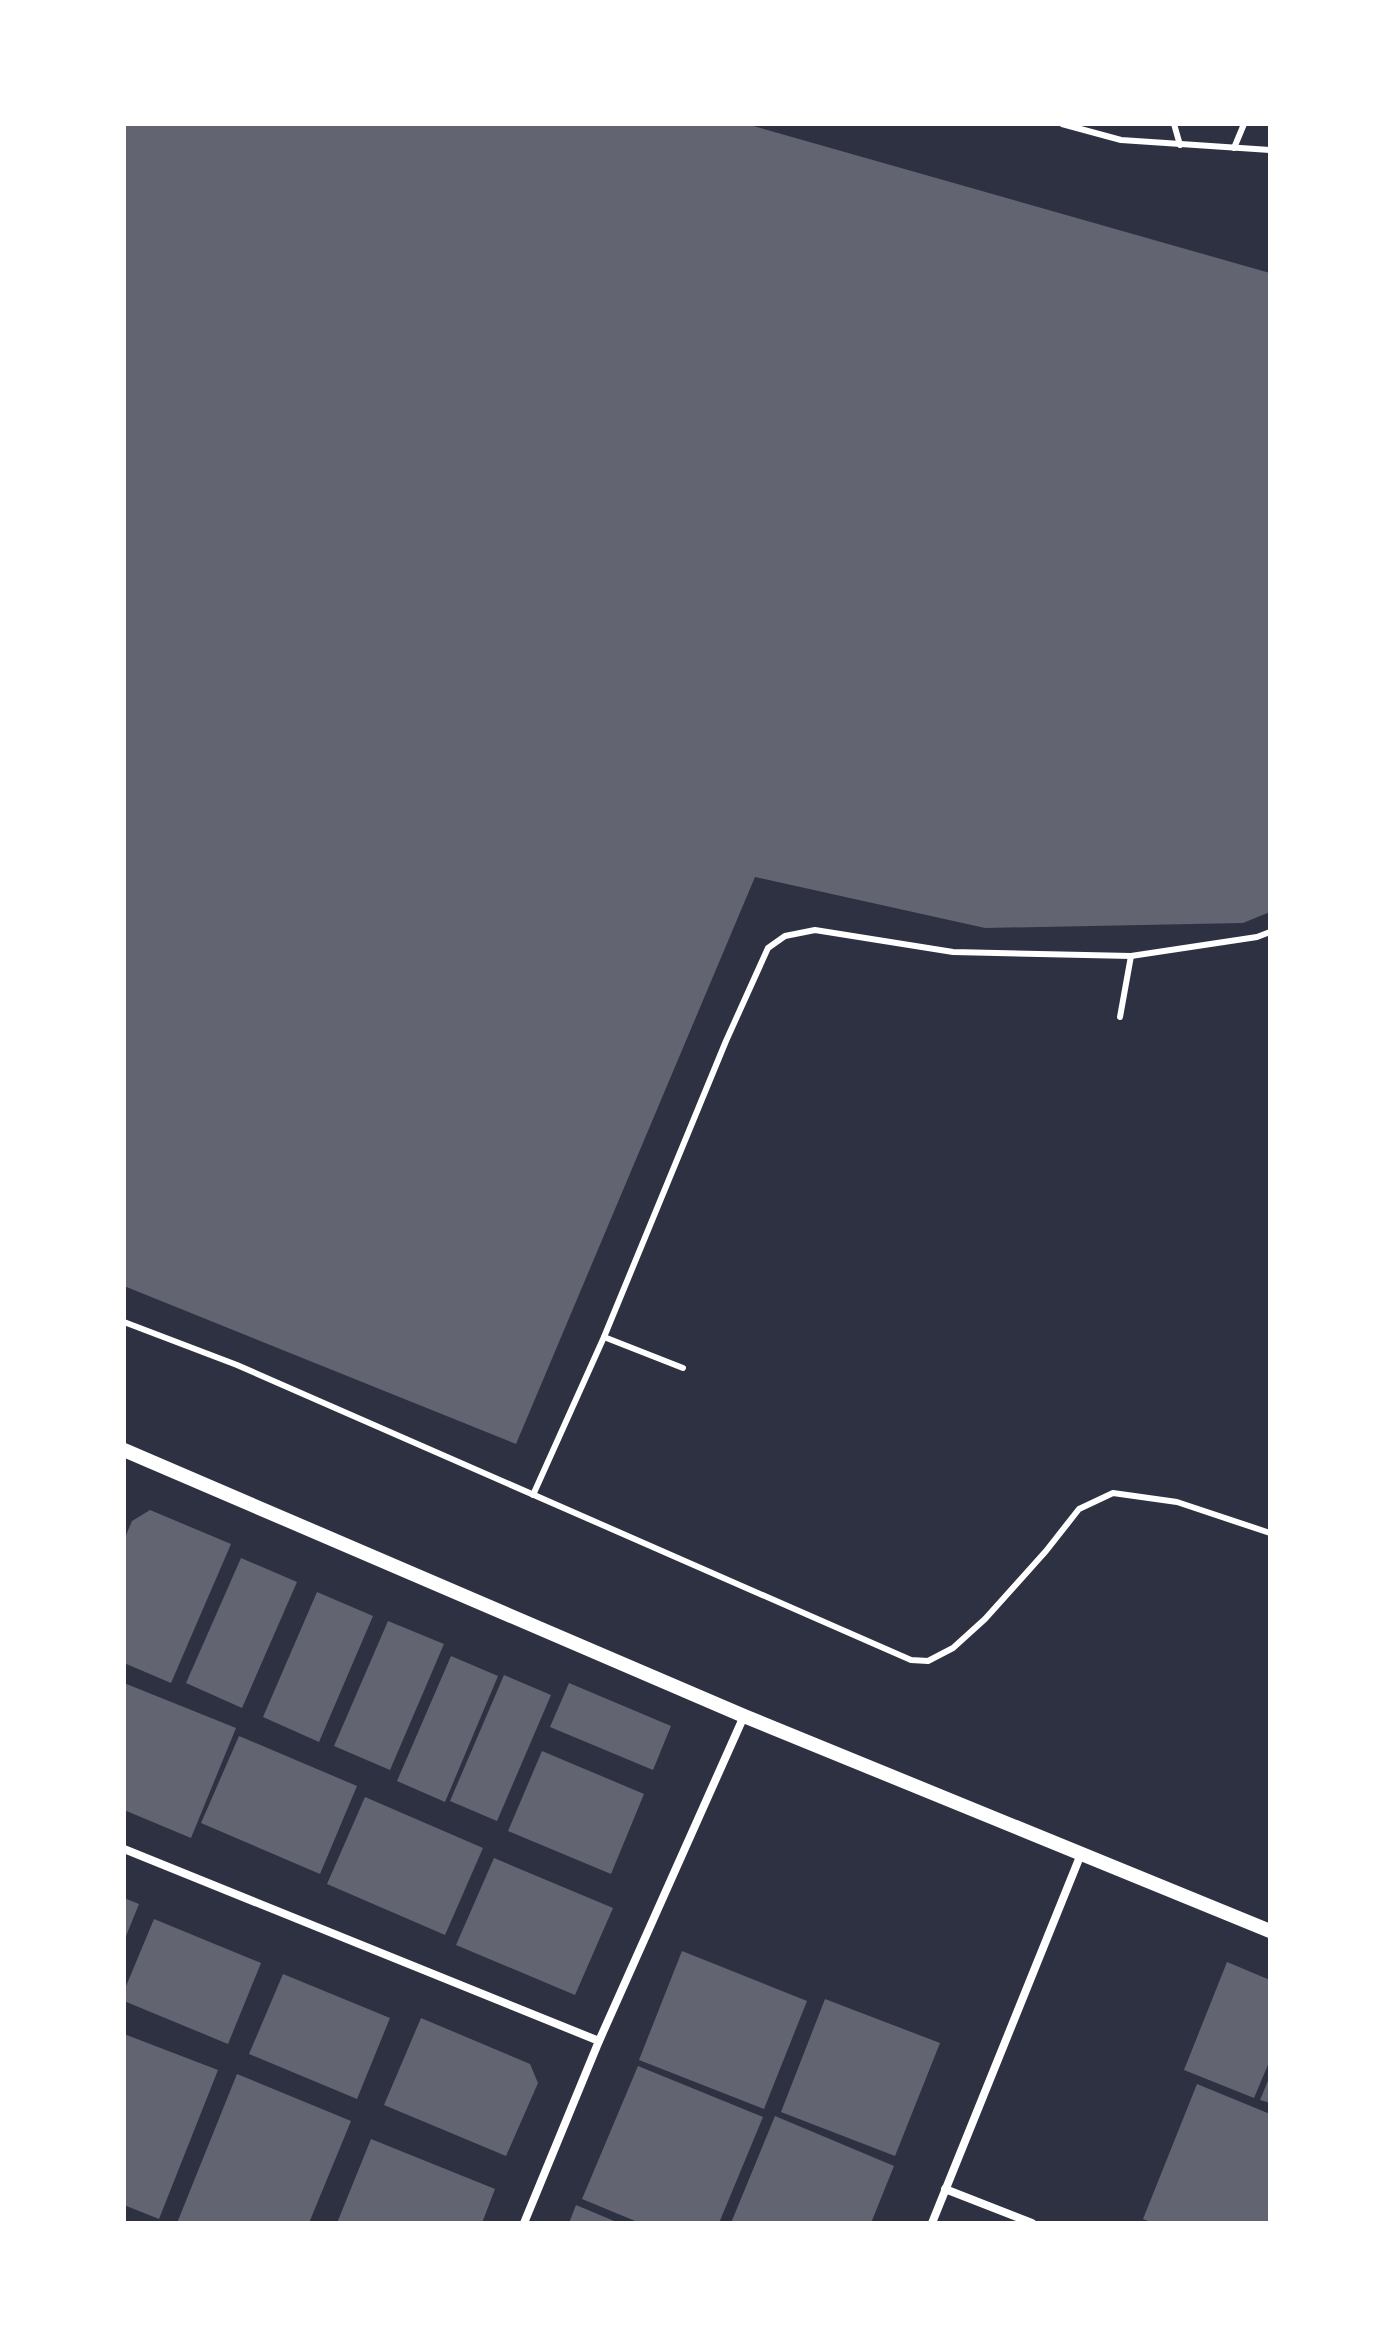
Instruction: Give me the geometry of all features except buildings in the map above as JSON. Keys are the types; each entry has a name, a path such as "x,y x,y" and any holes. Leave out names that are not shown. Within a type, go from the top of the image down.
{"street":[{"path":"124,1450 744,1716 1270,1931"},
{"path":"524,2223 599,2041 744,1716"},
{"path":"124,1849 599,2041"},
{"path":"932,2223 1081,1854"},
{"path":"945,2189 1032,2223"}],"lane":[{"path":"1062,124 1083,127 1121,140 1270,150"},
{"path":"1174,124 1180,145"},
{"path":"1234,148 1244,124"},
{"path":"533,1495 604,1337 726,1041 768,948 785,936 815,930 953,952 1131,956 1257,937 1270,932"},
{"path":"1120,1017 1131,956"},
{"path":"124,1322 237,1365 897,1653 920,1660 938,1658 953,1648 985,1619 1079,1509 1113,1493 1177,1502 1265,1534 1270,1533"},
{"path":"604,1337 683,1368"}]}
